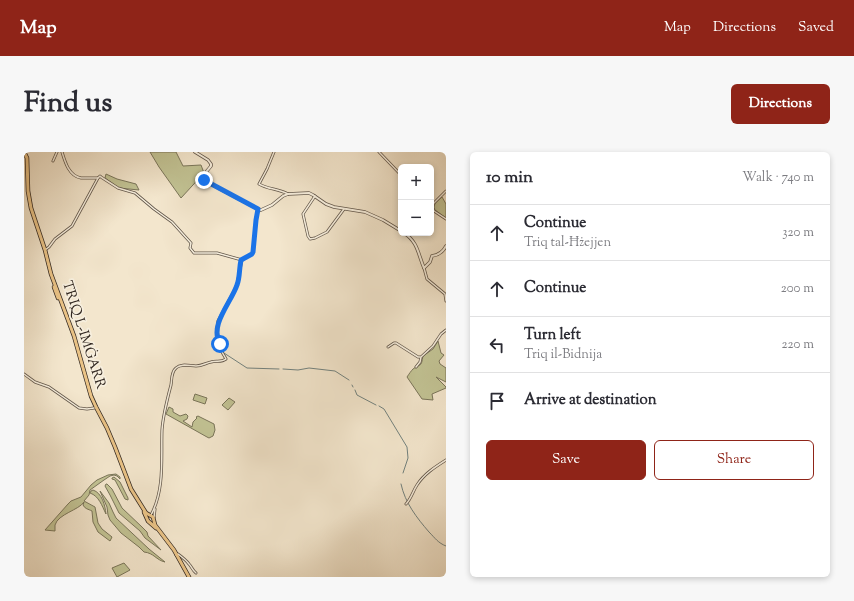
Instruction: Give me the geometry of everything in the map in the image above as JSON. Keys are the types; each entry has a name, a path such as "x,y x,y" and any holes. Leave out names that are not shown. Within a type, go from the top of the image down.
{"main road":[{"name":"TRIQ L-IMĠARR","path":"24,153 27,158 28,191 31,208 45,250 51,274 74,336 91,396 115,447 130,489 151,517 154,526 188,577"},
{"name":"TRIQ L-IMĠARR","path":"24,153 26,163 27,192 31,214 52,283 76,348 89,396 114,448 129,489 151,517 176,555 188,577"}],"street":[{"path":"53,160 57,152"},
{"path":"62,152 66,166 75,176 80,178 98,178 100,176 118,188 135,193 174,223 191,243 190,248 194,253 217,253 242,260 252,254 258,209"},
{"path":"195,152 208,160 211,164 202,177 203,180 260,210 272,205 288,194 307,192 311,193 326,204 334,207 365,212 383,220 398,229"},
{"path":"274,152 259,184 288,194"},
{"path":"383,152 380,153 398,171"},
{"path":"45,250 55,239 72,226 98,178"},
{"path":"434,202 446,191"},
{"path":"315,196 303,214 308,236 311,239 327,232 344,209"},
{"path":"434,211 446,219"},
{"path":"408,236 415,244 427,279 445,294 446,301"},
{"path":"424,268 430,262 432,256 444,250 446,246"},
{"path":"151,517 161,478 162,429 173,370 180,365 198,366 212,362 222,362 226,359 218,340 218,321 237,284 242,260"},
{"path":"416,367 420,362 421,357 433,346 441,334 446,330"},
{"path":"388,347 396,343 418,357 421,357"},
{"path":"24,374 35,382 49,387 81,409 94,408"},
{"path":"406,504 423,476 446,460"},
{"path":"151,517 155,505"},
{"path":"176,555 178,554 189,563 192,570 196,573"}],"green space":[{"path":"150,152 176,152 183,166 201,165 204,173 181,198"},
{"path":"106,174 117,179 136,184 139,190 119,188 105,178"},
{"path":"442,197 446,204 446,218 435,210 435,203"},
{"path":"438,341 441,353 444,355 439,361 440,364 446,368 446,382 436,377 446,388 432,394 433,400 422,399 407,377 413,369 421,364 423,356 433,349"},
{"path":"195,394 207,398 205,404 193,400"},
{"path":"229,398 235,402 228,410 222,405"},
{"path":"169,407 173,409 173,412 180,416 186,414 188,416 187,419 183,421 192,427 193,422 198,416 214,424 215,430 213,436 209,438 166,414"},
{"path":"116,474 120,477 120,479 114,475 110,476 90,490 89,495 84,501 95,507 98,523 102,529 112,537 110,541 98,532 93,522 92,511 83,505 84,502 57,521 55,531 45,530 71,501 81,497 97,480 108,475"},
{"path":"114,477 120,482 128,500 125,499 115,480 112,479"},
{"path":"106,484 112,489 122,508 147,532 148,536 161,550 145,538 140,531 119,513 105,486"},
{"path":"93,490 101,497 106,514 98,499 90,493"},
{"path":"100,491 109,503 116,518 165,562 144,552 121,533 110,520 107,507"},
{"path":"124,563 130,570 117,577 112,568"}],"waterway":[{"path":"224,353 247,368 279,369"},
{"path":"283,369 298,370 309,368 335,371 349,380"},
{"path":"355,390 357,395 376,405"},
{"path":"379,406 384,409 407,447 408,458 403,473"},
{"path":"401,484 405,498 416,516 435,538 446,546"}],"route":[{"path":"204,180 258,209 253,252 241,260 237,284 219,320 218,340 220,344"}]}
